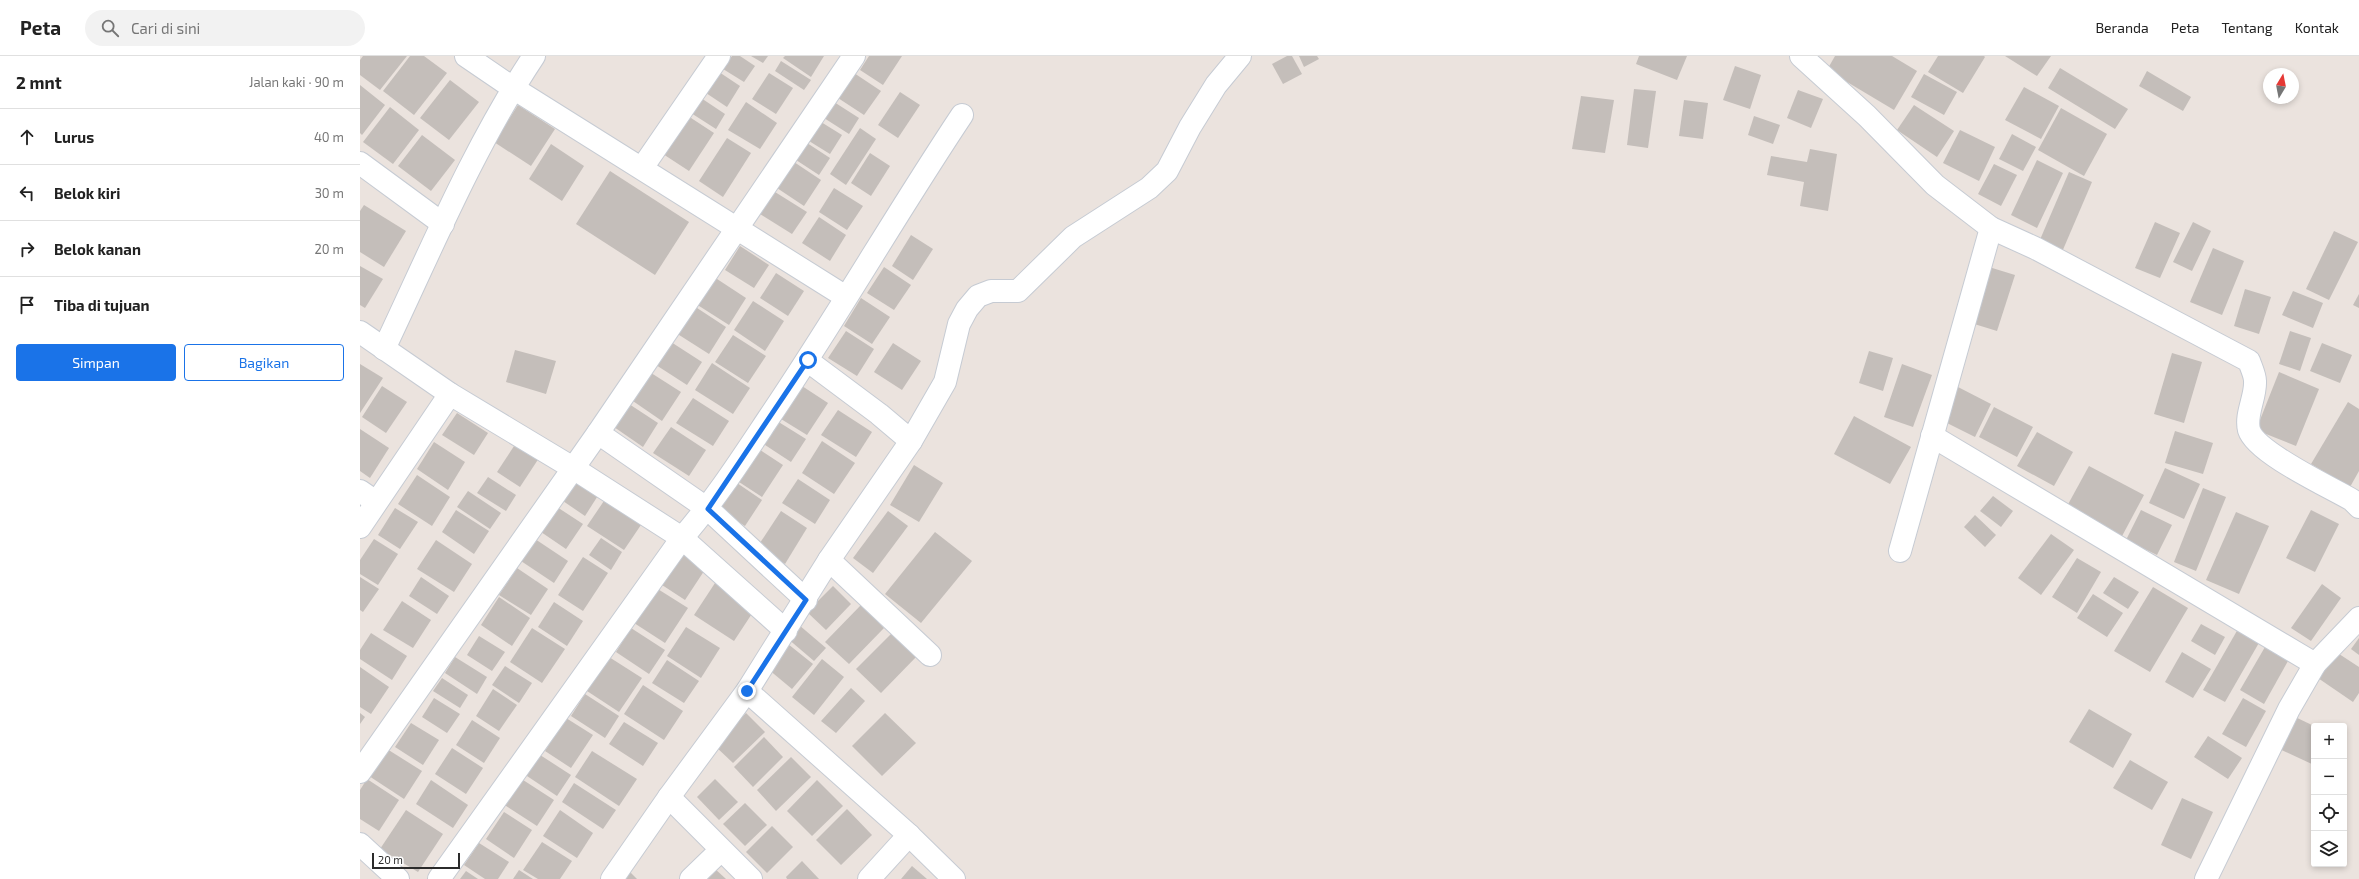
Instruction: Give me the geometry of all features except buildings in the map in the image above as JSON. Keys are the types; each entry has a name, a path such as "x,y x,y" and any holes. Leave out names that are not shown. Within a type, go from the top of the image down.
{"street":[{"path":"466,56 513,88 642,168 736,230 846,297"},
{"path":"384,349 443,224 513,88 534,56"},
{"path":"642,168 719,56"},
{"path":"360,772 598,433 854,56"},
{"path":"612,879 669,797 747,691 806,600 829,560 911,441 945,382 959,324 978,296 991,291 1018,290 1073,237 1150,188 1167,171 1197,115 1216,85 1240,56"},
{"path":"1801,56 1867,116 1935,185 1991,228 2042,252 2249,361 2255,382 2250,404 2249,429 2255,441 2270,454 2352,500 2359,507"},
{"path":"439,879 682,538 708,509 808,360 902,206 962,115"},
{"path":"360,163 443,224"},
{"path":"1900,551 1991,228"},
{"path":"360,332 450,394 573,468 682,538 786,631"},
{"path":"808,360 879,414 911,441"},
{"path":"360,527 368,496 450,394"},
{"path":"598,433 708,509 806,600"},
{"path":"1932,436 2315,664"},
{"path":"829,560 930,655"},
{"path":"2206,879 2289,709 2315,664 2359,618"},
{"path":"747,691 909,835 954,879"},
{"path":"669,797 751,879"},
{"path":"869,879 909,835"},
{"path":"360,844 398,879"},
{"path":"692,879 721,850"}],"route":[{"path":"747,691 806,600 708,509 808,360"}]}
